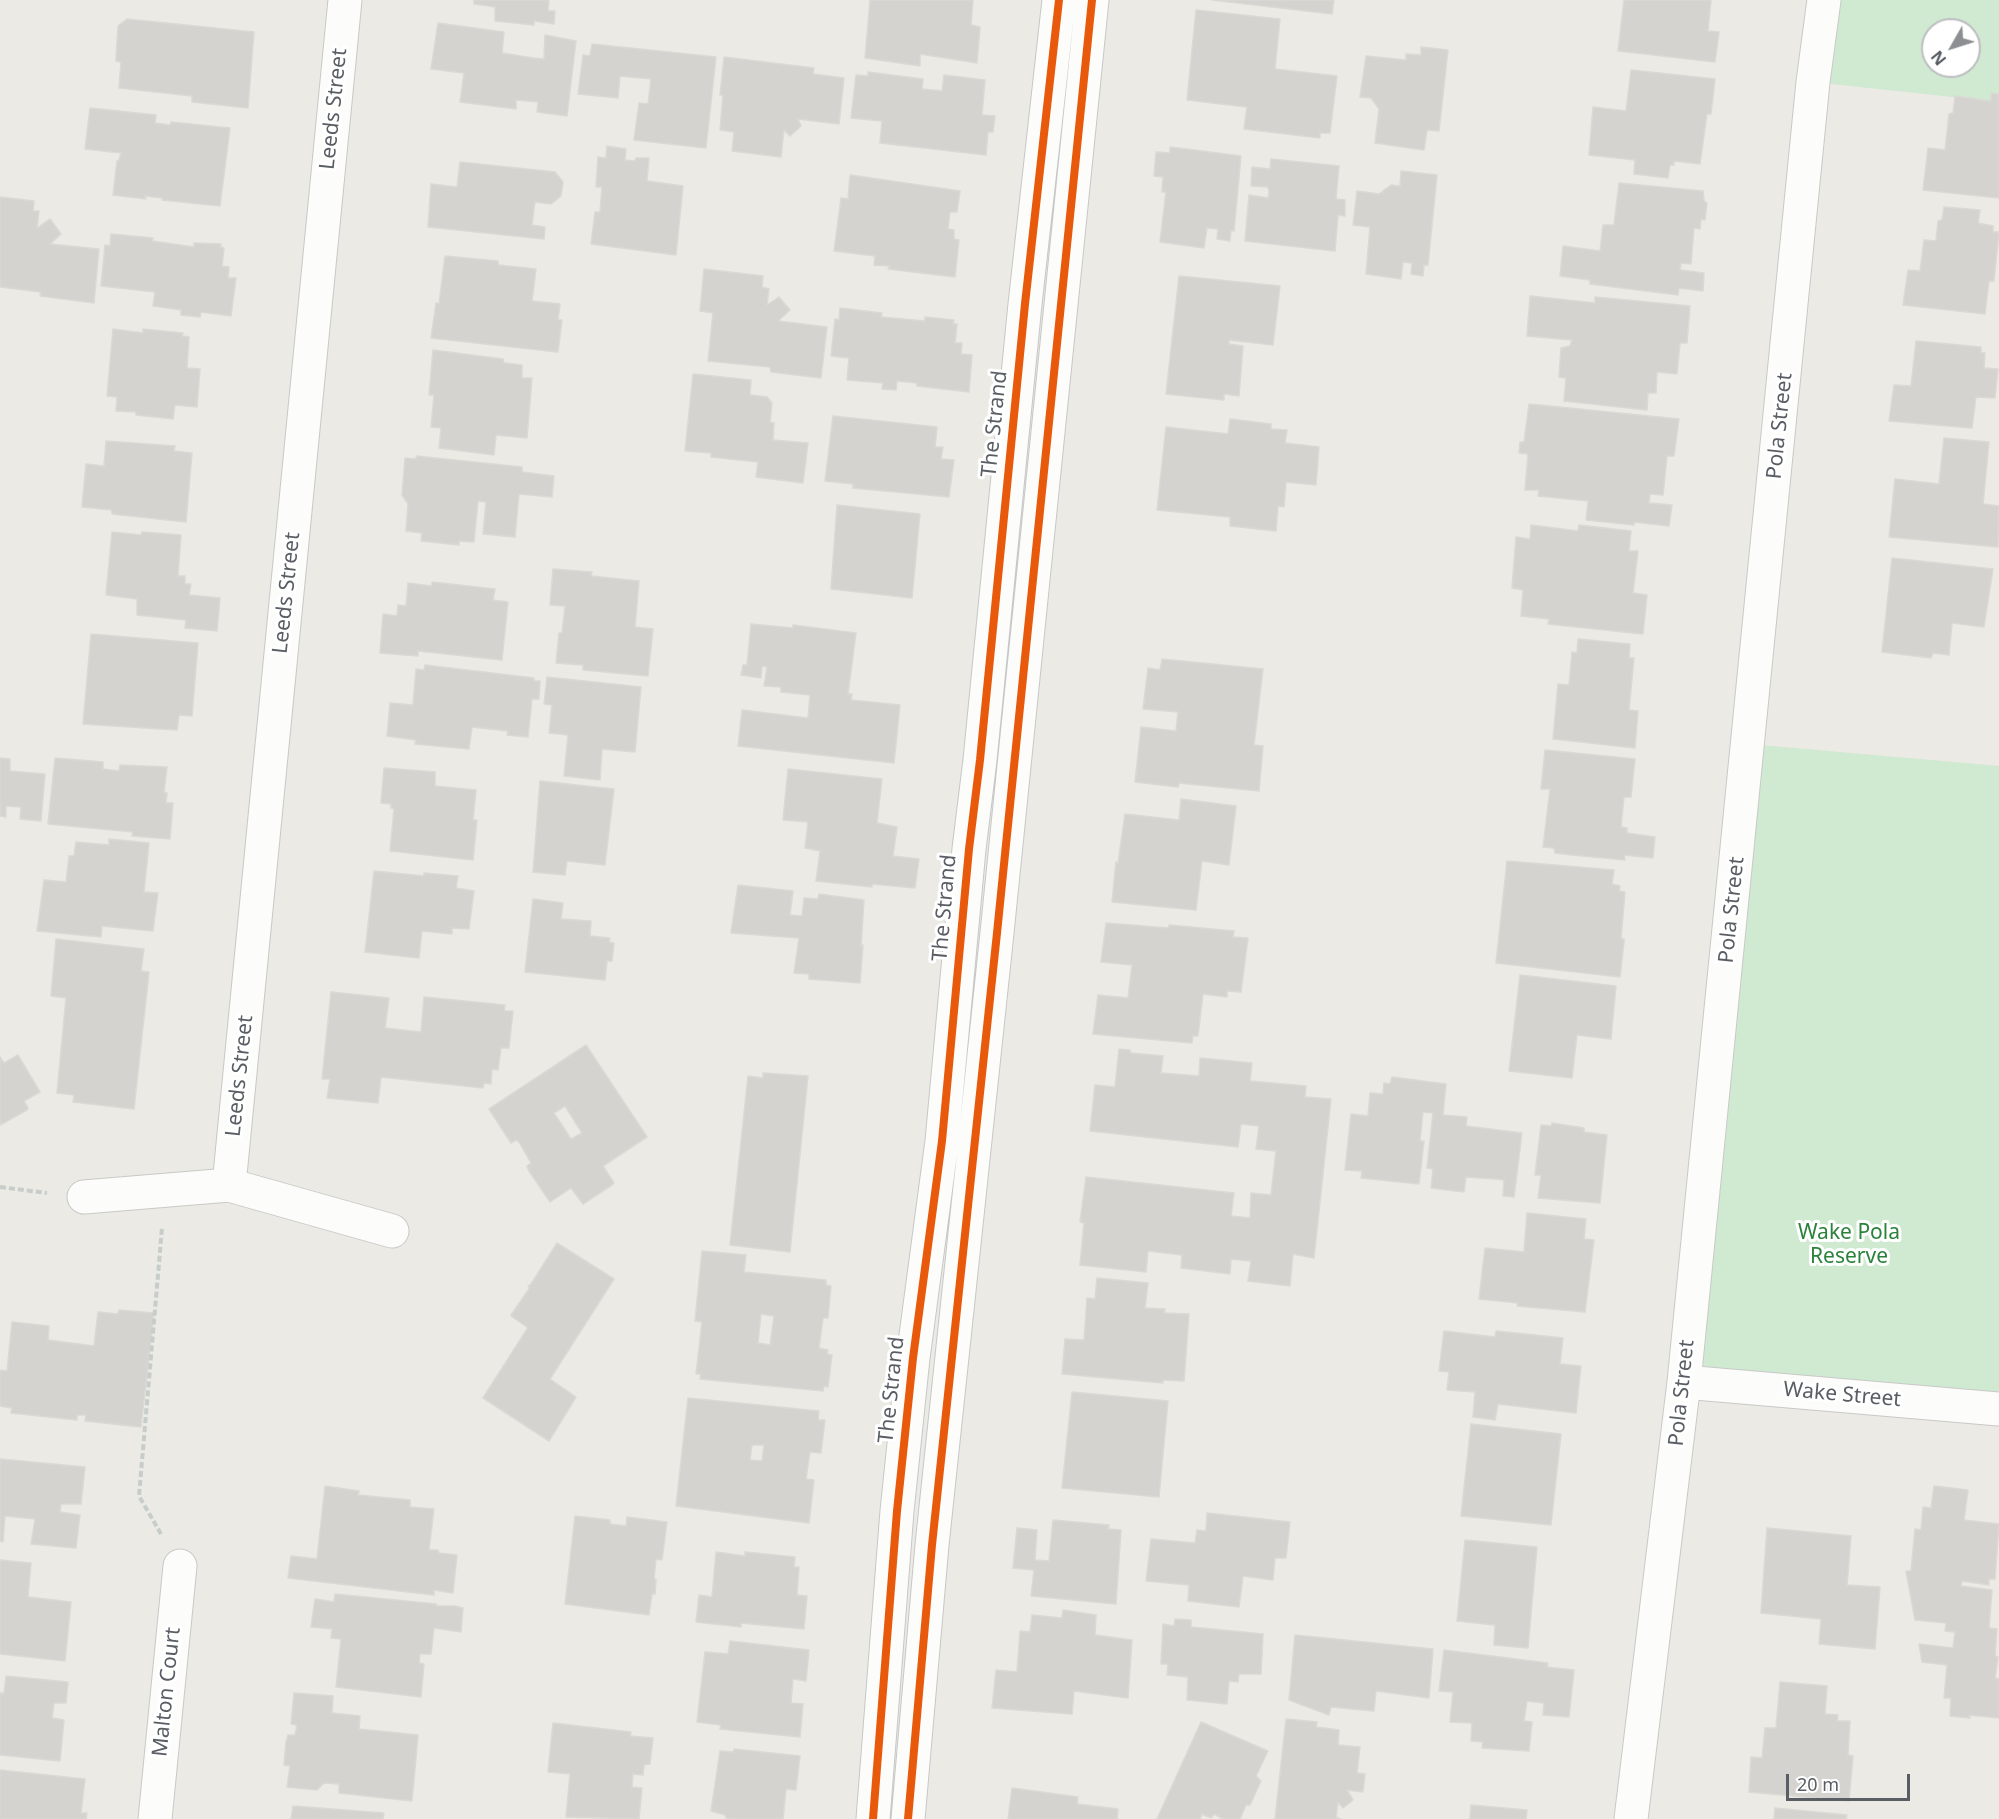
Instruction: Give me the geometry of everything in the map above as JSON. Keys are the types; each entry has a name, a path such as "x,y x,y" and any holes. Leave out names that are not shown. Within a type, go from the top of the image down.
{"street":[{"name":"Leeds Street","path":"229,1185 345,0"},
{"name":"The Strand","path":"873,1819 897,1511 911,1369 942,1141 969,849 1059,0"},
{"path":"908,1819 932,1545 1092,0"},
{"name":"Pola Street","path":"1631,1819 1684,1382 1812,94 1824,0"},
{"path":"84,1197 229,1185 392,1231"},
{"name":"Wake Street","path":"1684,1382 1999,1409"},
{"name":"Malton Court","path":"155,1819 180,1566"}],"path":[{"path":"0,1187 84,1197"},
{"path":"165,1190 139,1496 180,1566"}],"green space":[{"path":"1824,0 1999,0 1999,102 1813,82"},
{"name":"Wake Pola Reserve","path":"1749,744 1999,766 1999,1409 1684,1382"}],"building":[{"path":"474,0 549,0 548,11 555,11 554,24 534,21 534,25 495,21 495,7 474,4"},
{"path":"870,0 973,0 971,25 980,27 977,63 920,54 920,66 865,58"},
{"path":"1212,0 1334,0 1332,14"},
{"path":"1624,0 1711,0 1708,31 1719,32 1715,62 1618,51"},
{"path":"1196,10 1280,19 1275,69 1337,76 1330,133 1320,133 1320,138 1244,129 1247,107 1187,100"},
{"path":"127,19 254,32 248,108 192,102 192,96 119,88 121,62 116,61 118,26"},
{"path":"438,23 504,32 502,53 533,58 544,59 545,35 576,41 567,116 537,112 538,102 516,100 516,109 460,102 464,73 431,69"},
{"path":"592,44 716,57 706,148 634,140 639,103 648,104 651,79 620,76 618,98 578,94 583,55 590,56"},
{"path":"1421,47 1448,50 1439,131 1427,130 1424,150 1375,143 1379,109 1371,98 1360,97 1366,56 1406,60 1406,54 1421,55"},
{"path":"724,57 814,68 813,74 844,78 839,124 798,119 801,126 790,136 784,130 781,157 732,151 734,132 720,130 723,95 720,95"},
{"path":"1631,70 1715,79 1711,114 1707,114 1700,164 1674,161 1674,165 1670,165 1668,178 1634,174 1635,160 1589,155 1593,107 1626,111"},
{"path":"868,72 923,79 922,89 942,91 944,75 985,80 982,115 995,116 993,132 988,132 986,155 880,143 882,121 851,118 856,75 868,76"},
{"path":"1991,93 1999,94 1999,198 1923,190 1928,148 1945,150 1949,114 1953,113 1955,96 1991,101"},
{"path":"90,108 156,115 155,123 170,125 171,122 230,128 220,206 145,196 146,199 113,195 117,161 121,153 85,149"},
{"path":"607,146 626,149 625,160 635,161 636,158 649,158 647,181 683,186 676,255 591,244 595,212 600,212 602,187 596,187 598,157 606,158"},
{"path":"1170,147 1241,156 1234,231 1231,230 1230,241 1217,239 1218,229 1207,228 1204,248 1160,242 1166,192 1162,192 1163,177 1154,176 1156,152 1170,153"},
{"path":"1271,159 1339,166 1336,199 1345,200 1345,216 1338,215 1335,251 1245,241 1249,195 1268,198 1269,192 1268,187 1251,186 1252,167 1270,169"},
{"path":"460,162 555,172 563,182 561,196 551,204 535,202 532,225 545,227 544,239 428,227 431,184 457,187"},
{"path":"1401,171 1437,175 1428,265 1424,265 1423,276 1411,274 1412,263 1403,262 1401,279 1366,274 1370,227 1353,225 1357,191 1379,194 1391,185 1400,186"},
{"path":"850,175 960,191 957,212 950,212 948,229 954,230 954,239 959,240 955,277 888,269 890,266 874,265 875,256 834,251 841,198 848,199"},
{"path":"1619,183 1703,191 1704,201 1707,203 1705,220 1701,219 1700,229 1694,228 1691,264 1681,263 1680,270 1704,273 1703,291 1679,288 1678,295 1590,284 1590,280 1560,276 1563,246 1600,251 1603,225 1614,225"},
{"path":"0,197 34,201 33,211 39,211 37,228 50,219 61,234 50,244 99,249 94,303 40,296 41,292 0,287"},
{"path":"1944,207 1980,210 1978,223 1993,226 1993,232 1999,232 1994,281 1989,281 1985,314 1903,305 1908,270 1920,271 1924,240 1936,241 1938,221 1942,220"},
{"path":"111,234 153,238 152,241 194,247 194,243 221,244 220,247 224,248 222,266 229,267 228,278 236,278 231,316 201,312 200,317 181,315 181,310 153,306 155,292 101,286 105,245 110,246"},
{"path":"445,256 498,261 498,265 536,269 532,301 560,304 558,320 562,320 558,352 431,338 436,303 439,304"},
{"path":"704,269 763,276 762,287 769,289 767,305 779,297 790,310 778,321 827,327 821,378 771,372 770,367 708,361 713,313 700,311"},
{"path":"1179,276 1280,286 1273,345 1229,340 1229,344 1243,346 1239,396 1224,394 1224,400 1166,394"},
{"path":"1530,296 1595,303 1595,297 1690,306 1687,343 1680,343 1677,374 1657,372 1656,393 1648,393 1647,410 1564,401 1566,378 1559,377 1561,348 1570,346 1572,340 1527,336"},
{"path":"840,308 882,313 881,317 925,321 925,317 954,320 953,324 957,324 955,343 962,343 961,354 972,355 969,392 917,386 917,383 897,381 896,390 882,389 883,383 847,380 849,358 831,356 835,319 839,320"},
{"path":"113,329 143,333 143,329 183,333 182,336 189,337 187,368 200,369 197,407 175,405 173,419 116,411 117,397 107,396"},
{"path":"1916,341 1981,347 1981,353 1985,353 1984,368 1998,369 1995,398 1976,397 1972,428 1889,421 1894,385 1911,386"},
{"path":"433,350 503,359 504,363 522,365 522,378 532,378 527,438 496,435 494,455 439,448 441,428 431,427 434,395 429,395"},
{"path":"693,374 751,380 750,395 767,397 772,403 770,422 774,423 773,440 808,443 803,483 756,477 758,462 711,457 711,453 685,451"},
{"path":"1529,404 1679,419 1674,456 1667,456 1663,495 1650,494 1649,503 1672,505 1669,526 1586,520 1588,501 1538,496 1539,490 1525,490 1528,454 1519,453 1520,442 1524,442"},
{"path":"833,416 937,427 935,447 943,447 941,459 954,460 949,497 853,488 853,484 825,481"},
{"path":"1230,419 1271,424 1271,429 1287,430 1285,443 1319,447 1316,485 1286,482 1284,507 1278,506 1276,531 1230,526 1230,517 1157,510 1166,427 1228,434"},
{"path":"1944,438 1989,442 1983,504 1999,506 1998,547 1889,537 1895,479 1939,484"},
{"path":"106,441 175,446 174,451 192,453 186,522 112,514 112,510 82,507 86,464 104,466"},
{"path":"416,456 522,467 522,472 554,476 552,497 519,494 515,537 483,534 486,502 478,501 474,542 459,541 459,545 421,541 422,533 406,531 408,504 402,495 405,458 417,459"},
{"path":"837,505 920,514 912,598 831,589"},
{"path":"1531,525 1578,531 1579,525 1631,531 1629,551 1638,551 1633,593 1647,595 1643,634 1548,624 1549,619 1521,616 1523,590 1512,588 1516,537 1530,539"},
{"path":"112,532 181,535 178,576 185,576 185,584 191,584 189,595 220,598 217,631 185,628 186,620 137,615 137,599 106,595"},
{"path":"1892,558 1993,569 1984,627 1952,623 1949,655 1933,653 1931,658 1882,652"},
{"path":"553,569 592,572 591,576 639,581 635,627 653,629 648,676 583,670 583,665 556,663 565,606 550,605"},
{"path":"432,582 495,589 493,600 508,602 502,660 418,651 418,656 380,653 383,614 397,616 398,605 406,606 408,583 432,586"},
{"path":"751,624 793,628 793,625 856,633 848,694 852,694 851,700 900,705 894,763 738,746 742,710 808,718 810,695 781,692 781,687 764,686 767,667 762,666 761,678 741,675 743,665 747,665"},
{"path":"91,634 198,643 192,716 179,715 177,730 83,724"},
{"path":"1578,639 1630,644 1629,658 1634,658 1629,710 1638,711 1635,748 1553,739 1558,684 1569,685 1572,652 1577,653"},
{"path":"1162,659 1263,669 1254,745 1263,746 1259,791 1179,783 1178,787 1135,782 1141,727 1176,731 1178,712 1143,709 1148,668 1160,670"},
{"path":"425,665 534,678 534,681 540,681 539,699 532,699 528,737 507,735 508,731 472,727 469,749 415,744 416,740 387,736 390,703 413,705 416,669 424,670"},
{"path":"547,677 641,687 635,752 602,749 600,780 564,776 568,735 549,733 552,705 544,704"},
{"path":"1545,750 1635,759 1631,797 1624,797 1621,827 1627,828 1627,833 1655,837 1653,858 1624,855 1625,860 1572,855 1555,853 1554,848 1543,847 1550,789 1541,789"},
{"path":"0,758 10,759 10,771 45,774 41,821 20,819 21,807 6,806 6,817 0,816"},
{"path":"55,758 103,762 103,769 119,771 120,765 167,767 164,792 167,793 166,803 173,803 170,839 132,836 133,832 48,824"},
{"path":"384,768 435,772 435,786 476,790 473,820 477,820 473,860 390,851 394,809 391,808 391,804 381,803"},
{"path":"788,769 882,779 877,823 897,827 893,856 919,859 915,888 872,884 872,887 816,881 820,851 805,848 808,822 783,820"},
{"path":"540,781 614,789 605,865 567,861 565,875 533,872"},
{"path":"1181,799 1236,806 1229,865 1202,861 1196,910 1112,902 1116,862 1118,863 1125,814 1179,820"},
{"path":"109,839 149,843 144,892 158,893 153,931 102,926 101,937 37,931 44,880 66,882 69,856 74,856 76,842 109,845"},
{"path":"1507,861 1614,870 1612,884 1620,886 1619,891 1625,892 1621,939 1624,939 1624,942 1620,977 1496,963"},
{"path":"374,871 424,876 424,873 458,876 456,888 474,891 469,929 452,928 452,934 422,931 419,958 365,952"},
{"path":"738,885 793,891 790,915 802,916 804,898 818,899 819,894 864,900 860,983 809,979 809,974 794,973 799,938 731,933"},
{"path":"533,899 563,903 561,919 591,921 590,936 610,938 609,942 614,943 612,961 607,961 605,980 525,972"},
{"path":"1106,923 1169,928 1169,925 1234,931 1233,937 1248,938 1241,992 1227,991 1227,997 1203,994 1198,1036 1193,1036 1192,1043 1093,1034 1098,995 1128,998 1132,965 1101,962"},
{"path":"56,939 144,949 141,971 149,972 134,1109 73,1102 74,1095 57,1093 66,998 51,996"},
{"path":"1520,975 1616,986 1611,1039 1577,1035 1572,1078 1509,1071"},
{"path":"331,992 389,998 385,1028 421,1032 424,997 505,1005 504,1011 513,1011 509,1048 501,1048 498,1070 492,1069 491,1084 484,1083 483,1088 381,1077 378,1103 327,1098 330,1079 322,1079"},
{"path":"586,1045 647,1137 603,1166 614,1183 612,1185 583,1204 571,1188 550,1202 529,1171 527,1166 531,1163 519,1142 516,1140 511,1143 489,1109","holes":["565,1106 582,1133 571,1139 554,1113"]},
{"path":"1119,1049 1130,1050 1131,1053 1163,1056 1161,1073 1199,1076 1200,1058 1252,1063 1250,1081 1306,1086 1305,1097 1331,1099 1314,1258 1293,1254 1290,1286 1248,1281 1251,1261 1231,1259 1230,1274 1181,1268 1182,1255 1148,1251 1146,1272 1080,1265 1084,1223 1080,1222 1086,1177 1234,1193 1231,1216 1250,1218 1251,1193 1271,1195 1276,1151 1256,1149 1259,1126 1241,1124 1238,1147 1090,1131 1095,1085 1115,1087"},
{"path":"18,1055 40,1092 24,1101 27,1110 0,1125 0,1057 4,1063"},
{"path":"763,1073 808,1076 790,1252 730,1245 748,1076 763,1078"},
{"path":"1392,1077 1446,1084 1443,1115 1467,1117 1466,1126 1522,1133 1514,1197 1503,1196 1504,1180 1495,1179 1466,1177 1464,1192 1431,1188 1433,1169 1427,1168 1433,1113 1423,1112 1420,1141 1424,1141 1419,1184 1361,1178 1362,1171 1345,1170 1351,1114 1368,1116 1370,1093 1383,1094 1384,1083 1390,1084"},
{"path":"1552,1123 1584,1128 1584,1132 1607,1135 1600,1203 1538,1198 1541,1175 1535,1175 1541,1125 1552,1126"},
{"path":"1527,1213 1586,1219 1584,1239 1594,1240 1585,1312 1517,1306 1518,1303 1479,1299 1485,1248 1524,1252"},
{"path":"557,1243 614,1279 550,1379 576,1397 549,1441 483,1398 527,1329 511,1315"},
{"path":"702,1251 746,1255 744,1272 826,1280 826,1285 831,1286 828,1318 823,1318 819,1348 828,1350 827,1354 832,1355 828,1387 824,1386 823,1391 700,1379 701,1374 696,1374 702,1322 695,1321","holes":["761,1314 774,1316 770,1345 758,1343"]},
{"path":"1097,1278 1148,1283 1145,1308 1165,1309 1164,1313 1189,1314 1184,1381 1163,1380 1163,1383 1062,1374 1065,1339 1084,1340 1087,1298 1095,1299"},
{"path":"119,1310 154,1313 141,1427 85,1421 86,1415 77,1415 77,1420 11,1413 12,1408 0,1406 0,1370 7,1371 12,1322 49,1326 48,1340 94,1346 98,1312 118,1314"},
{"path":"1444,1331 1495,1337 1496,1331 1563,1338 1560,1364 1581,1366 1576,1413 1498,1404 1495,1420 1473,1417 1475,1392 1447,1390 1449,1372 1439,1371"},
{"path":"1072,1392 1168,1401 1159,1497 1062,1488"},
{"path":"688,1398 819,1411 818,1420 825,1420 821,1453 810,1452 806,1479 814,1480 809,1523 676,1506","holes":["752,1445 764,1445 762,1461 750,1460"]},
{"path":"1471,1424 1561,1434 1551,1525 1461,1516"},
{"path":"0,1459 85,1467 81,1504 61,1504 60,1512 80,1515 76,1548 31,1544 35,1519 5,1516 3,1542 0,1541"},
{"path":"325,1486 359,1491 358,1495 410,1500 410,1507 434,1509 429,1550 457,1555 453,1593 434,1590 434,1595 288,1578 291,1556 317,1559"},
{"path":"1934,1486 1968,1490 1964,1520 1999,1524 1995,1579 1989,1579 1989,1585 1962,1581 1961,1586 1992,1590 1989,1628 1997,1629 1995,1656 1998,1657 1995,1678 1999,1679 1999,1718 1950,1716 1951,1698 1944,1698 1947,1665 1922,1662 1919,1644 1953,1648 1955,1632 1945,1631 1946,1623 1915,1620 1906,1571 1911,1571 1915,1529 1921,1530 1923,1507 1931,1508"},
{"path":"1207,1513 1290,1522 1286,1558 1275,1558 1273,1580 1243,1576 1239,1607 1188,1601 1189,1585 1146,1581 1151,1539 1195,1543 1197,1530 1206,1531"},
{"path":"575,1516 610,1520 610,1524 626,1526 627,1517 667,1522 662,1560 656,1559 655,1594 652,1594 649,1615 565,1604"},
{"path":"1053,1520 1109,1525 1108,1529 1121,1530 1116,1604 1031,1596 1034,1570 1013,1568 1017,1528 1037,1530 1035,1560 1049,1561"},
{"path":"1767,1528 1851,1536 1847,1585 1880,1587 1875,1649 1819,1644 1821,1619 1761,1613"},
{"path":"1465,1540 1537,1547 1528,1648 1494,1645 1495,1625 1457,1621"},
{"path":"716,1552 745,1556 745,1552 795,1557 794,1567 799,1567 797,1595 807,1596 804,1629 741,1623 741,1627 696,1622 699,1595 712,1597"},
{"path":"0,1560 31,1563 28,1597 71,1602 65,1661 0,1654"},
{"path":"335,1594 463,1608 461,1632 434,1628 431,1654 420,1654 419,1663 424,1664 421,1697 336,1687 341,1639 331,1638 332,1629 311,1627 315,1599 334,1602"},
{"path":"1063,1610 1096,1615 1095,1635 1132,1640 1128,1698 1074,1691 1072,1714 992,1708 996,1670 1017,1672 1020,1631 1030,1632 1032,1615 1062,1618"},
{"path":"1175,1619 1191,1620 1191,1627 1263,1634 1261,1674 1239,1674 1238,1682 1229,1681 1227,1704 1187,1700 1188,1677 1167,1675 1168,1664 1161,1664 1163,1624 1174,1626"},
{"path":"1295,1635 1433,1649 1429,1698 1376,1691 1374,1711 1331,1707 1329,1715 1289,1700"},
{"path":"730,1641 809,1650 806,1681 793,1679 791,1703 803,1704 800,1737 720,1729 721,1725 697,1722 705,1652 728,1654"},
{"path":"1444,1650 1548,1663 1547,1667 1574,1670 1569,1717 1543,1715 1544,1703 1527,1701 1524,1721 1532,1722 1529,1751 1482,1748 1483,1742 1471,1741 1472,1723 1450,1722 1453,1692 1439,1691"},
{"path":"6,1676 68,1682 66,1703 54,1703 52,1718 64,1720 60,1761 0,1755 0,1693 4,1693"},
{"path":"1780,1682 1827,1686 1825,1714 1838,1715 1837,1721 1850,1721 1848,1755 1853,1756 1849,1801 1749,1792 1751,1757 1762,1758 1765,1728 1776,1728"},
{"path":"294,1693 333,1696 332,1713 360,1716 359,1729 418,1735 412,1801 339,1793 339,1784 324,1783 317,1790 287,1787 290,1766 284,1765 286,1742 288,1735 295,1735 297,1725 291,1724"},
{"path":"1286,1719 1317,1722 1316,1727 1339,1730 1338,1745 1360,1747 1357,1773 1365,1774 1363,1792 1347,1790 1353,1800 1343,1808 1338,1802 1336,1817 1340,1819 1275,1819"},
{"path":"1201,1722 1268,1751 1256,1776 1261,1781 1250,1805 1246,1805 1240,1819 1223,1819 1214,1814 1211,1818 1202,1814 1200,1819 1157,1819"},
{"path":"553,1723 631,1732 630,1736 653,1738 650,1764 644,1765 643,1775 633,1774 632,1787 642,1788 639,1819 566,1817 570,1774 548,1772"},
{"path":"734,1749 800,1756 796,1790 786,1789 783,1819 726,1818 725,1815 711,1811 720,1751 733,1752"},
{"path":"0,1770 85,1779 81,1813 87,1813 86,1819 0,1819"},
{"path":"1012,1788 1078,1797 1077,1804 1118,1809 1117,1819 1008,1819"},
{"path":"1471,1805 1527,1810 1526,1819 1470,1819"},
{"path":"293,1806 384,1813 383,1819 291,1819"},
{"path":"1775,1808 1847,1815 1846,1819 1774,1819"}],"cycle path":[{"path":"873,1819 897,1511 913,1358 942,1141 969,849 1059,0"},
{"path":"908,1819 932,1545 1092,0"}]}
